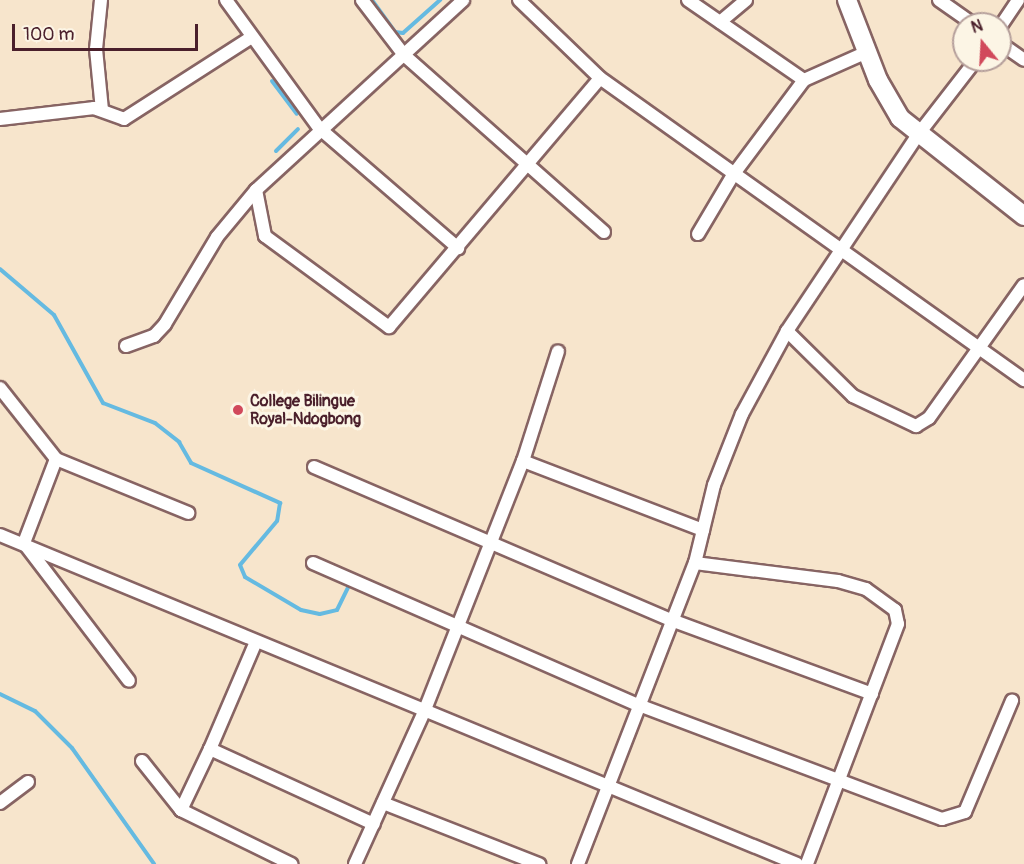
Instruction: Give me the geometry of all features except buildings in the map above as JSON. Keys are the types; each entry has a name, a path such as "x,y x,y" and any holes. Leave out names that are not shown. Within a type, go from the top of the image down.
{"main road":[{"path":"848,0 888,100 917,136 1024,216"}],"street":[{"path":"101,0 96,49 102,110"},
{"path":"226,0 250,38 319,128 458,248"},
{"path":"362,0 404,55 604,232"},
{"path":"126,346 154,336 165,324 217,237 256,190 319,128 404,55 463,0"},
{"path":"519,0 600,78 839,253 1024,380"},
{"path":"688,0 804,80"},
{"path":"720,22 746,0"},
{"path":"939,0 956,12"},
{"path":"0,119 102,110 129,117 250,38"},
{"path":"698,234 733,175 804,80 867,52"},
{"path":"578,864 636,704 674,621 695,563 732,436 787,331 917,136 967,72"},
{"path":"256,190 266,236 384,327 393,324 600,78"},
{"path":"787,331 853,396 907,426 924,424 1024,285"},
{"path":"355,864 424,712 489,539 523,461 558,351"},
{"path":"0,388 56,459 188,513"},
{"path":"24,543 56,459"},
{"path":"523,461 703,530"},
{"path":"314,468 489,539 674,621 872,694"},
{"path":"0,535 24,543 255,644 797,864"},
{"path":"24,543 129,681"},
{"path":"313,563 636,704 839,784 942,819 958,818 965,812 1012,701"},
{"path":"695,563 838,581 889,602 898,624 807,864"},
{"path":"181,810 255,644"},
{"path":"210,749 374,824"},
{"path":"142,761 181,810 291,864"},
{"path":"0,803 28,782"},
{"path":"383,803 539,864"}],"waterway":[{"path":"372,0 395,32 403,33 440,0"},
{"path":"272,81 297,114"},
{"path":"276,151 298,129"},
{"path":"0,269 54,315 103,403 155,423 179,442 191,463 280,503 277,521 240,565 245,577 301,610 320,614 337,610 348,587"},
{"path":"0,694 35,711 72,748 154,864"}],"place":[{"name":"College Bilingue Royal-Ndogbong","path":"238,410"}]}
